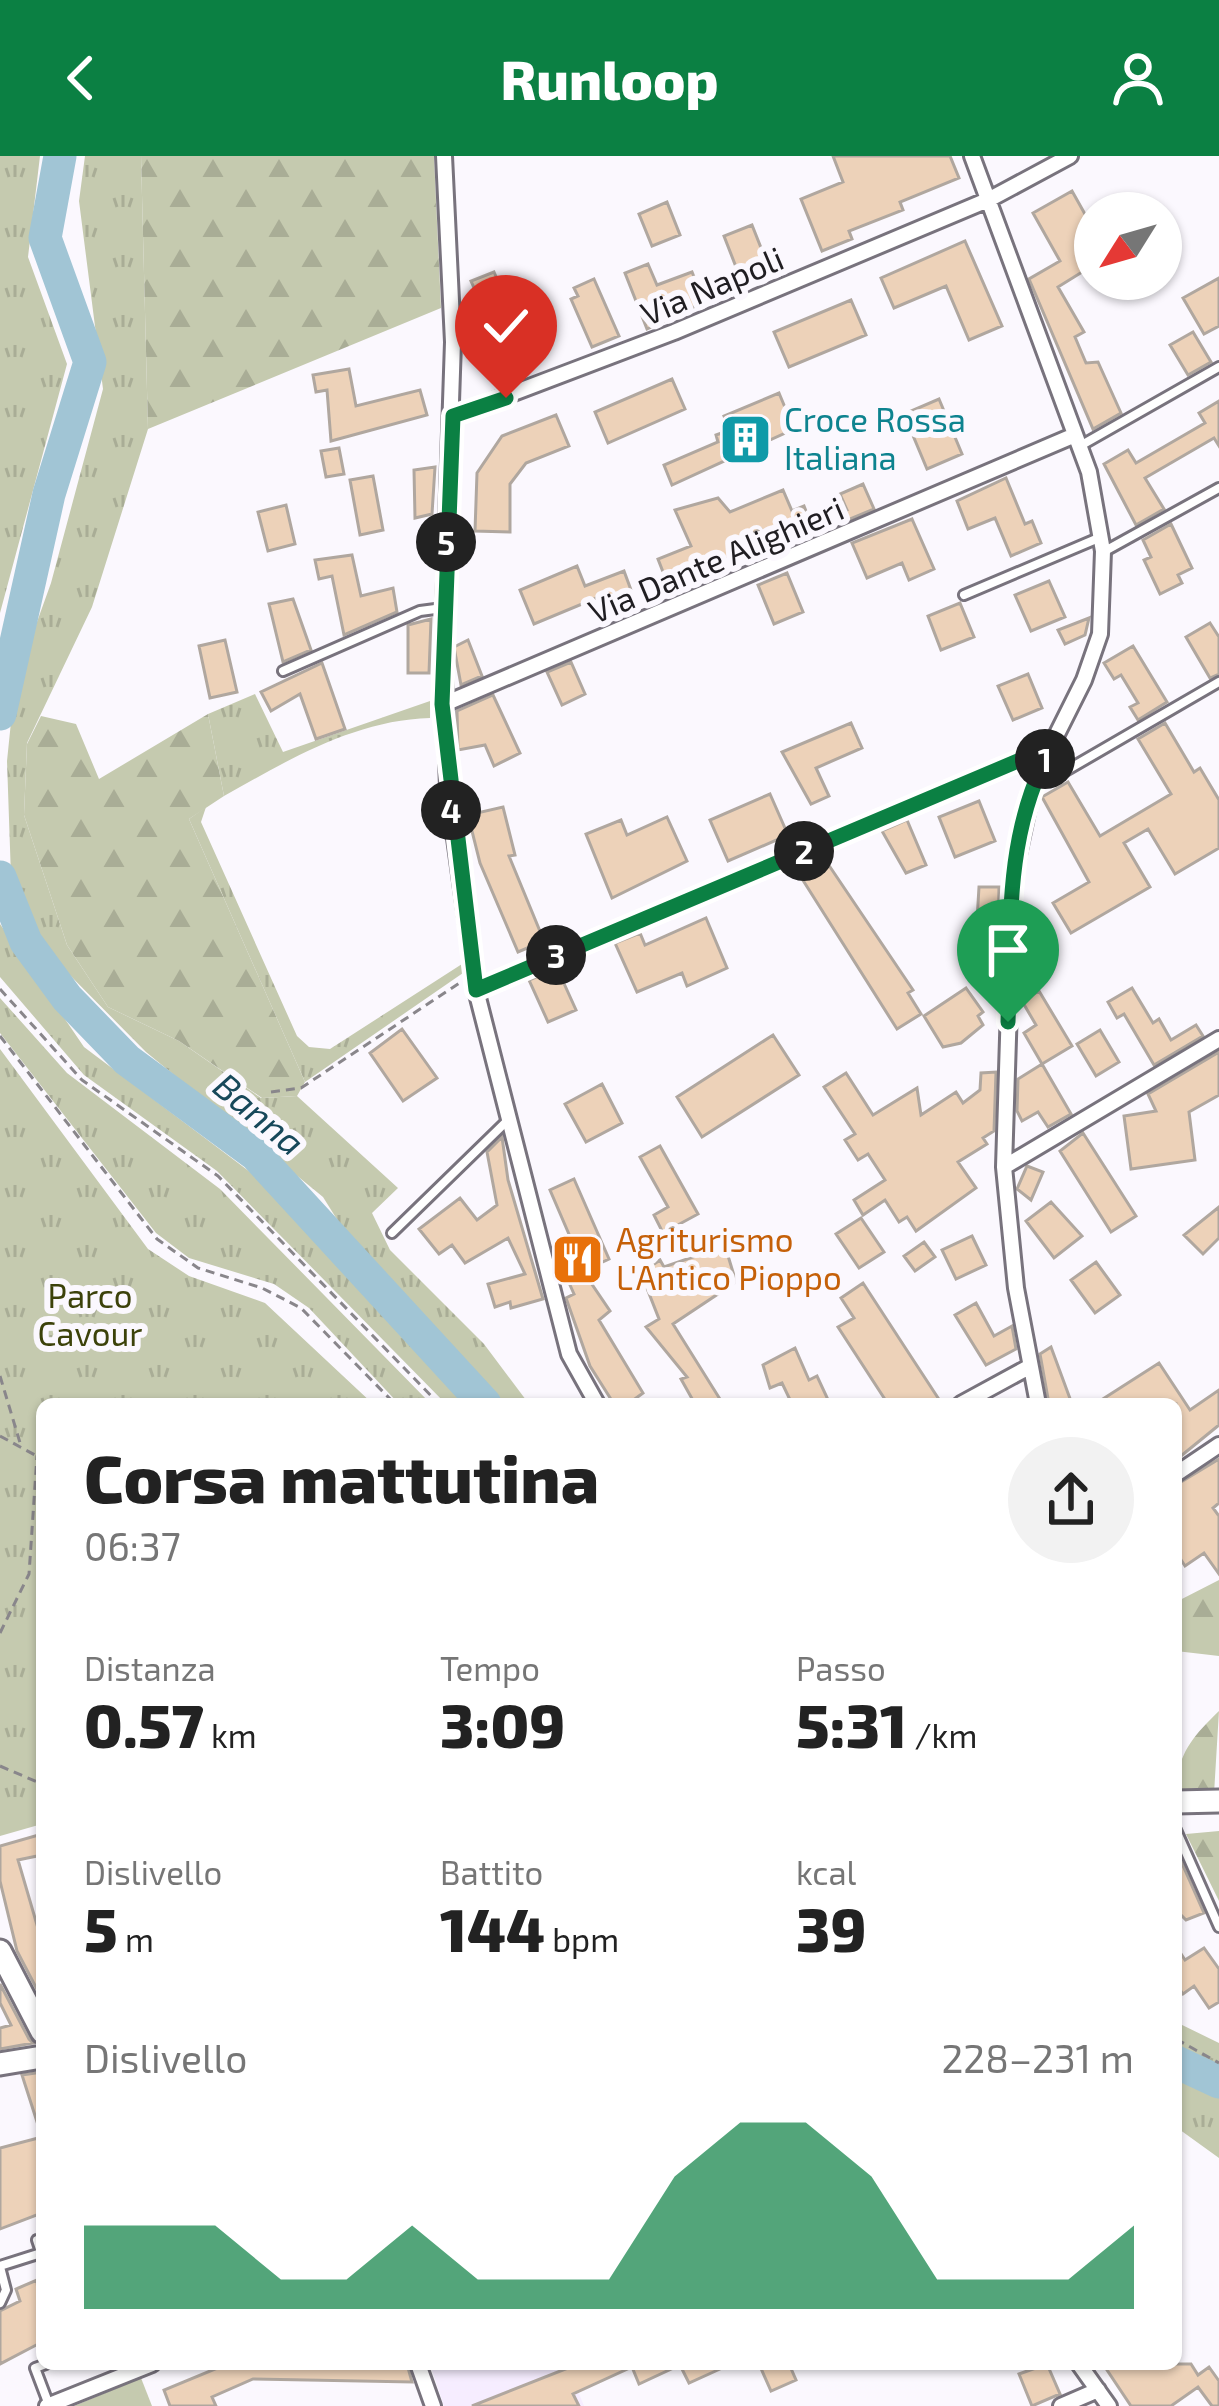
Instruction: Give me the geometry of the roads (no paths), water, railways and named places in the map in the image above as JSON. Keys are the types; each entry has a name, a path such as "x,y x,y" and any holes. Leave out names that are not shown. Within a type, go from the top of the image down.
{"street":[{"path":"445,156 453,416 442,704 475,983 569,1354 594,1398"},
{"path":"972,156 1078,440 1103,544 1100,634 1084,680 1034,780 1012,878 1004,1167 1037,1398"},
{"name":"Via Napoli","path":"453,416 593,364 990,199 1070,156"},
{"name":"Via Dante Alighieri","path":"442,704 1078,440"},
{"path":"475,983 1025,758 1048,754"},
{"path":"1004,1167 1219,1039"},
{"path":"972,1398 1029,1367"},
{"path":"1182,1470 1219,1445"},
{"path":"1182,1802 1219,1801"},
{"path":"0,1951 36,2020"},
{"path":"0,2064 36,2058"},
{"path":"48,2406 137,2370"},
{"path":"420,2370 433,2406"},
{"path":"1083,2370 1109,2406"},
{"path":"1061,2406 1098,2390"}],"lane":[{"path":"1078,440 1219,367"},
{"path":"964,596 1103,544 1219,488"},
{"path":"283,671 420,611 444,607"},
{"path":"1034,780 1062,773 1219,682"},
{"path":"392,1233 509,1120"},
{"path":"1182,1844 1219,1928"},
{"path":"0,2302 6,2290 0,2266 36,2256"},
{"path":"36,2368 48,2406"}],"waterway":[{"name":"Banna","path":"0,714 49,494 90,362 45,238 60,156"},
{"name":"Banna","path":"0,877 26,942 67,998 127,1060 256,1155 479,1398"},
{"name":"Banna","path":"1182,2065 1219,2082"}],"place":[{"name":"Croce Rossa Italiana","path":"745,439"},
{"name":"Agriturismo L'Antico Pioppo","path":"577,1259"}],"park label":[{"name":"Parco Cavour","path":"90,1315"}]}
